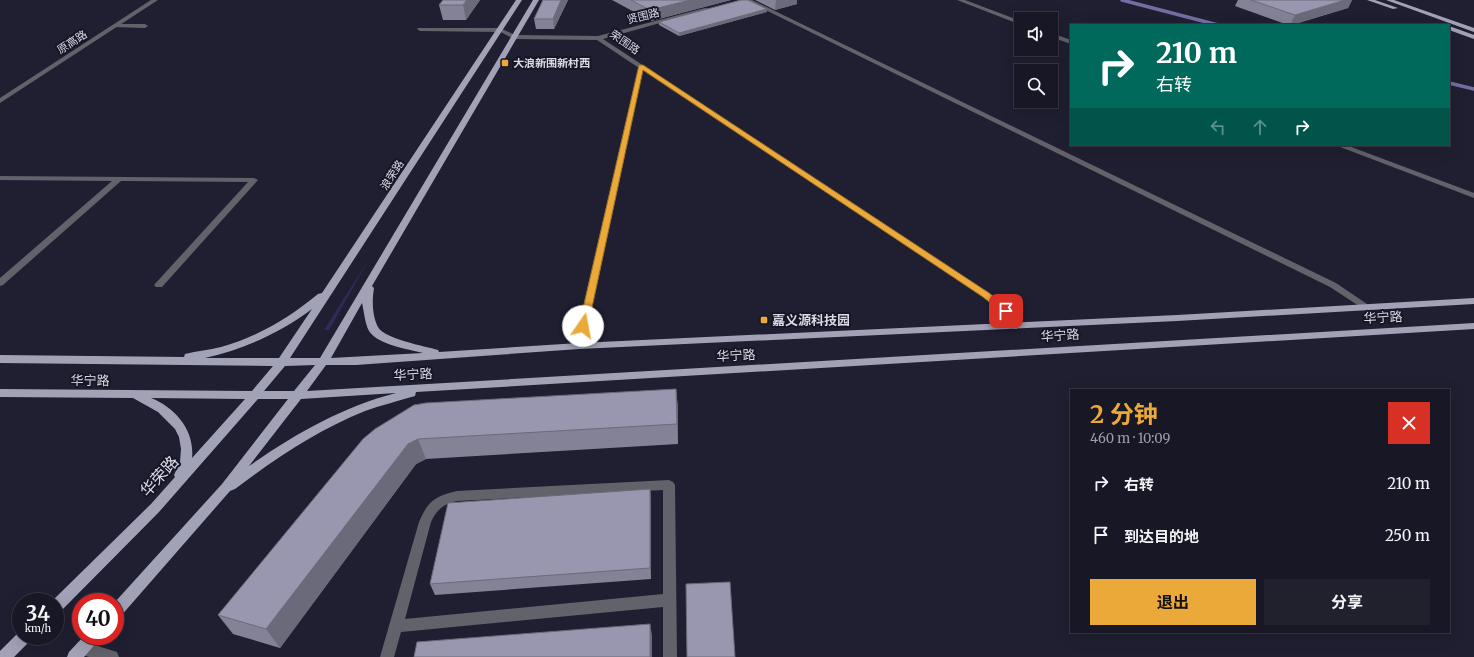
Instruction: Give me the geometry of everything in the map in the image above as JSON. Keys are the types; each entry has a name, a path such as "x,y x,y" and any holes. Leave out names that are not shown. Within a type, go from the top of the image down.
{"main road":[{"name":"浪荣路","path":"282,362 519,0"},
{"path":"124,602 216,499 324,362 536,0"},
{"path":"1370,0 1438,24"},
{"path":"1388,0 1474,30"},
{"path":"1450,28 1474,37"},
{"path":"372,279 367,303 373,329 379,335 400,344 420,350 452,354"},
{"path":"165,361 195,356 242,343 263,334 295,316 332,286"},
{"name":"华宁路","path":"0,359 282,362 375,360 579,346 1178,318 1365,306 1474,301"},
{"name":"华宁路","path":"0,393 298,395 1474,326"},
{"name":"华荣路","path":"64,598 155,508 255,395 282,362"},
{"path":"216,499 248,473 316,429 345,414 397,396 442,386"},
{"path":"130,394 145,399 167,412 177,422 184,435 188,456 184,469 173,488"},
{"path":"4,657 16,645"}],"street":[{"name":"原高路","path":"0,101 155,0"},
{"path":"748,0 1326,281 1365,306"},
{"path":"960,0 1014,20"},
{"name":"贤围路","path":"500,30 514,37 598,38 713,8"},
{"path":"114,26 145,26"},
{"path":"420,29 500,30"},
{"path":"1058,37 1070,42"},
{"name":"荣围路","path":"579,346 641,66 598,38"},
{"path":"641,66 986,295 1006,311 1013,325"},
{"path":"1342,146 1474,196"},
{"path":"0,178 254,180 159,285"},
{"path":"0,283 119,179"},
{"path":"387,657 430,509 443,499 457,496 669,485 670,657"},
{"path":"396,626 669,600"},
{"path":"78,652 112,657"}],"shaded area":[{"path":"369,259 329,330 324,330"}],"building":[{"path":"443,0 467,0 463,5 439,5"},
{"path":"543,0 561,0 553,19 534,19"},
{"path":"631,0 690,0 650,10"},
{"path":"741,0 748,0 767,9 679,33 659,22"},
{"path":"1251,0 1345,0 1295,15"},
{"path":"676,389 677,424 418,439 408,444 266,629 218,615 363,439 375,429 414,405 426,403"},
{"path":"650,489 650,568 430,584 448,503"},
{"path":"730,582 735,657 687,657 686,584"},
{"path":"650,624 650,657 414,657 417,642"}],"waterway":[{"path":"1122,0 1214,24"},
{"path":"1450,83 1474,89"}],"place":[{"name":"大浪新围新村西","path":"505,63"},
{"name":"嘉义源科技园","path":"764,320"}],"route":[{"path":"583,326 641,66 986,295 1006,311"}]}
